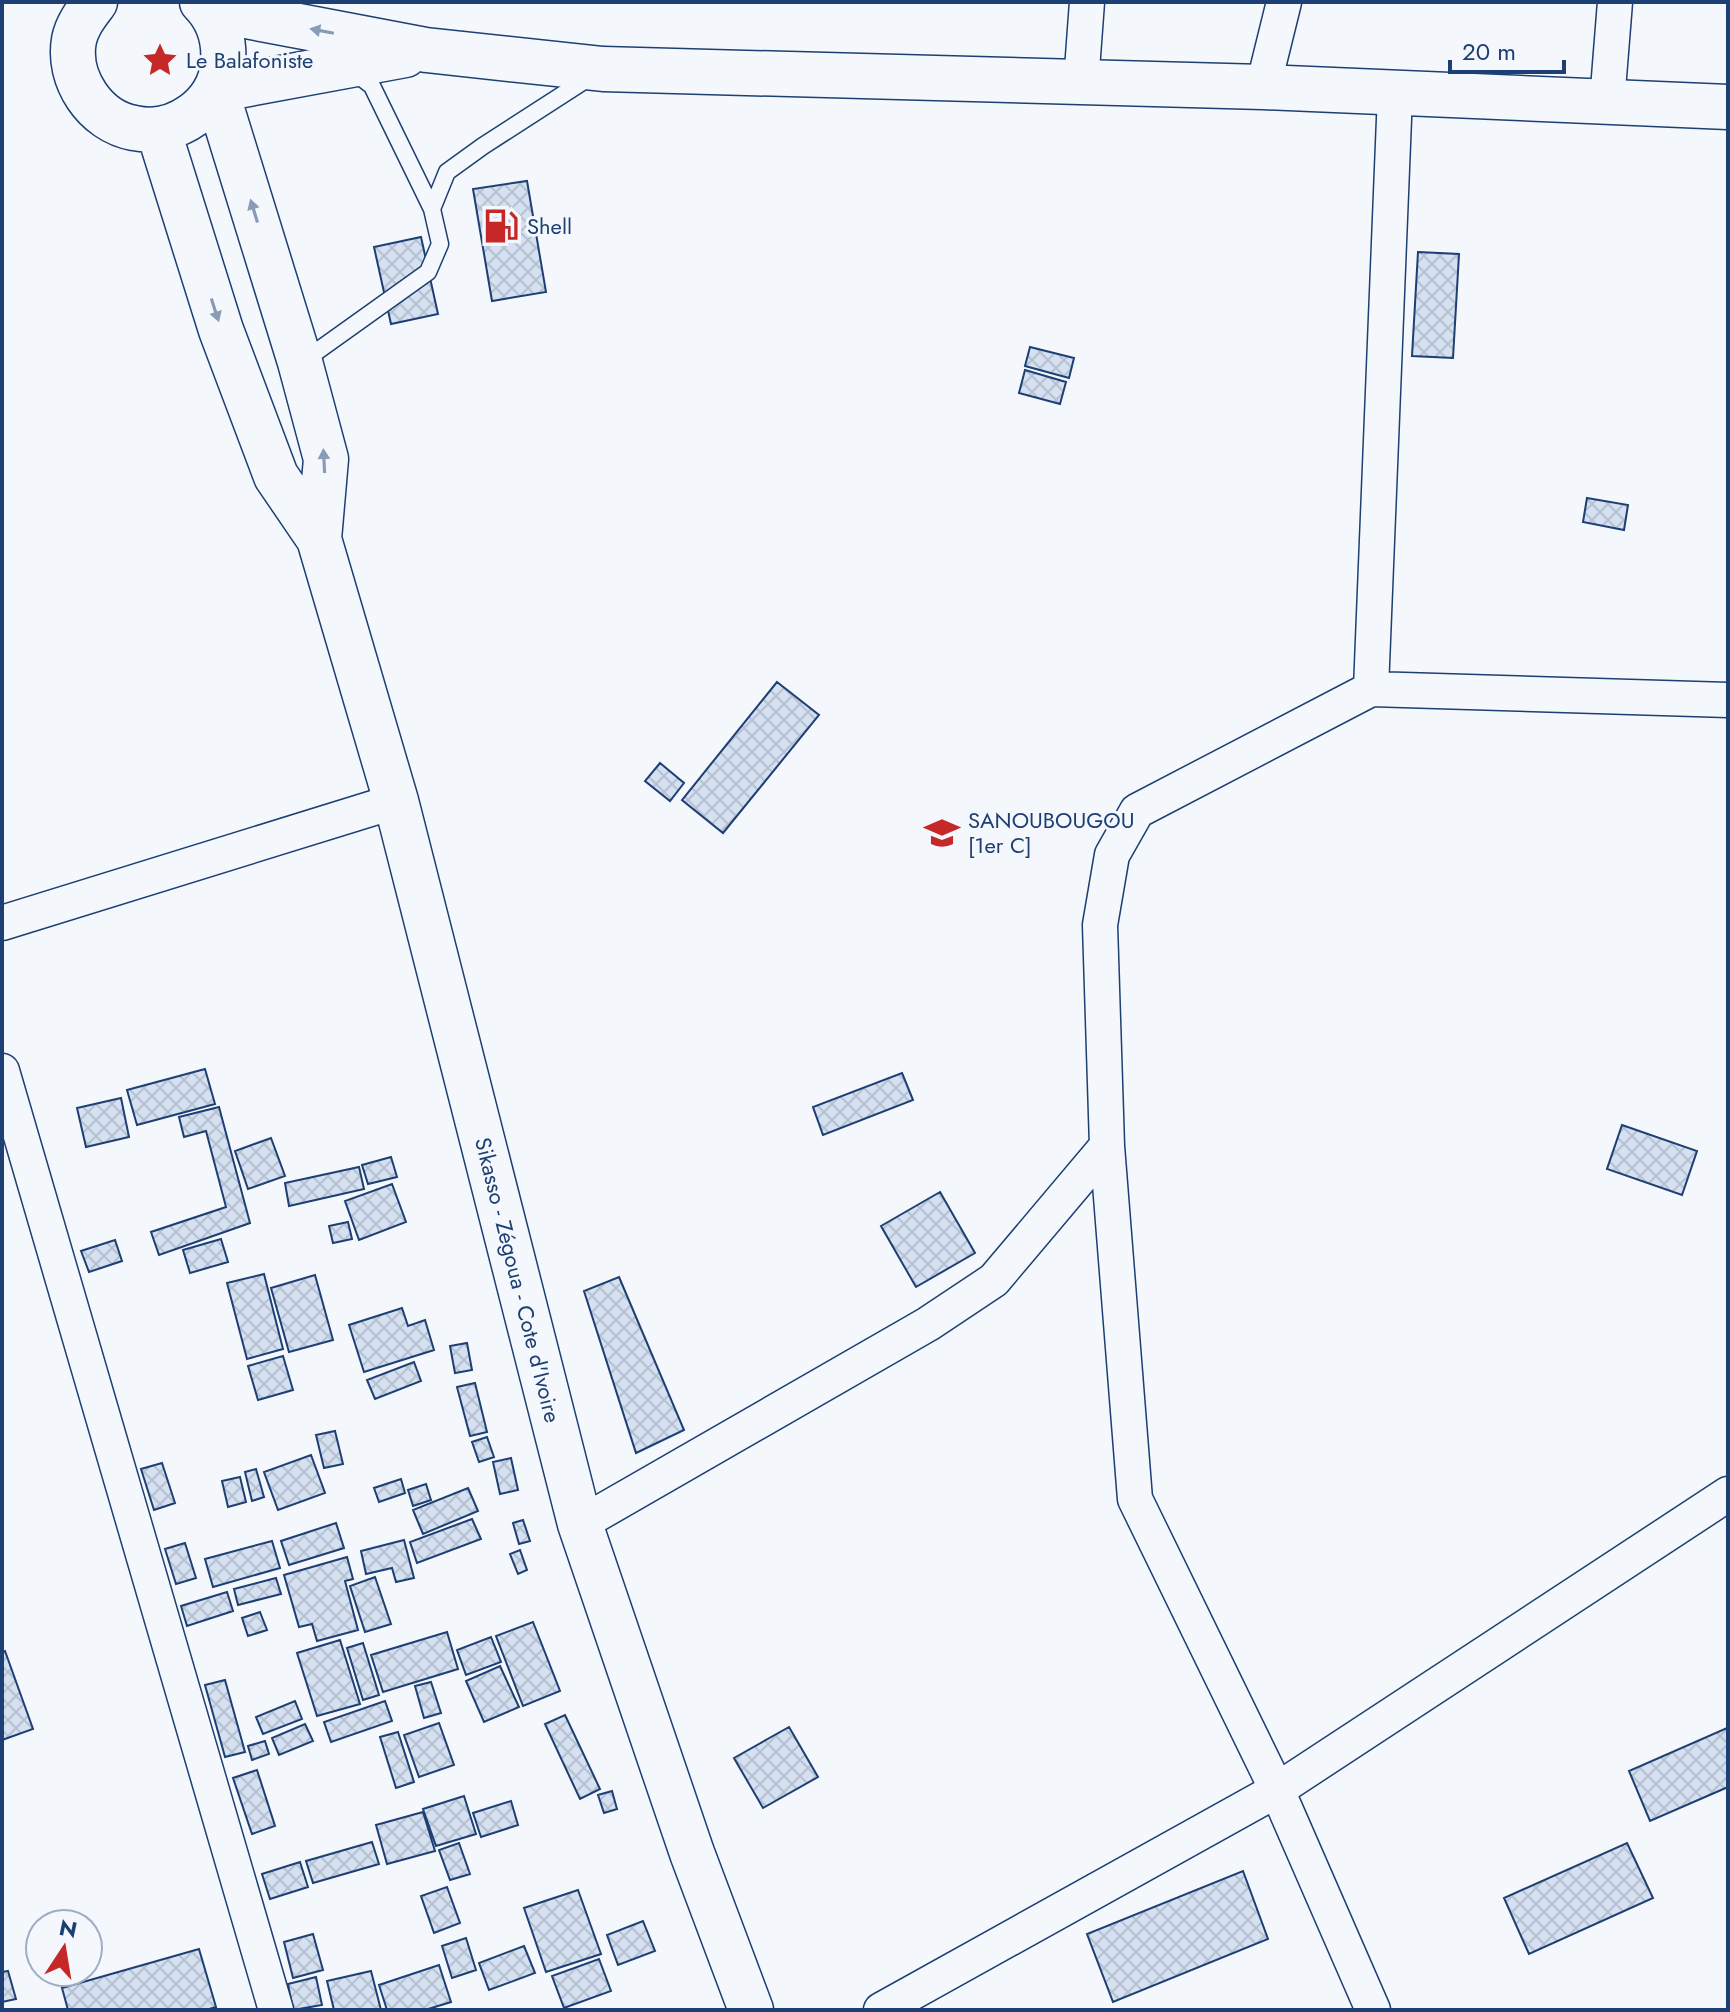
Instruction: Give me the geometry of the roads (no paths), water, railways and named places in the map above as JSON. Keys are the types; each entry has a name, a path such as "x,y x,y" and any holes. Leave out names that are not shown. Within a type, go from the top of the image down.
{"highway":[{"path":"206,6 426,50 603,69 1263,87 1728,107"},
{"path":"84,7 74,40 74,64 80,86 94,106 112,120 134,128 158,129 181,123 201,109 216,90 223,71 225,49 220,28 206,6"},
{"path":"216,90 426,50"},
{"path":"216,90 300,362 326,459 319,539"},
{"path":"158,129 221,330 276,476 319,539"},
{"name":"Sikasso - Zégoua - Cote d'Ivoire","path":"319,539 396,801 580,1524 692,1853 751,2010"}],"street":[{"path":"1081,83 1087,2"},
{"path":"1263,87 1284,2"},
{"path":"1607,102 1615,2"},
{"path":"1371,689 1395,94"},
{"path":"1373,2010 1277,1790 1135,1499 1107,1146 1100,925 1112,855 1137,811 1371,689 1728,700"},
{"path":"2,923 396,801"},
{"path":"2,1071 276,2010"},
{"path":"580,1524 928,1324 994,1280 1107,1146"},
{"path":"881,2010 1277,1790 1728,1494"}],"lane":[{"path":"300,362 428,272 440,244 432,209 372,86 347,67"},
{"path":"432,209 447,172 603,69"}],"place":[{"name":"Le Balafoniste","path":"160,60"},
{"name":"Shell","path":"501,226"},
{"name":"SANOUBOUGOU [1er C]","path":"942,833"}]}
